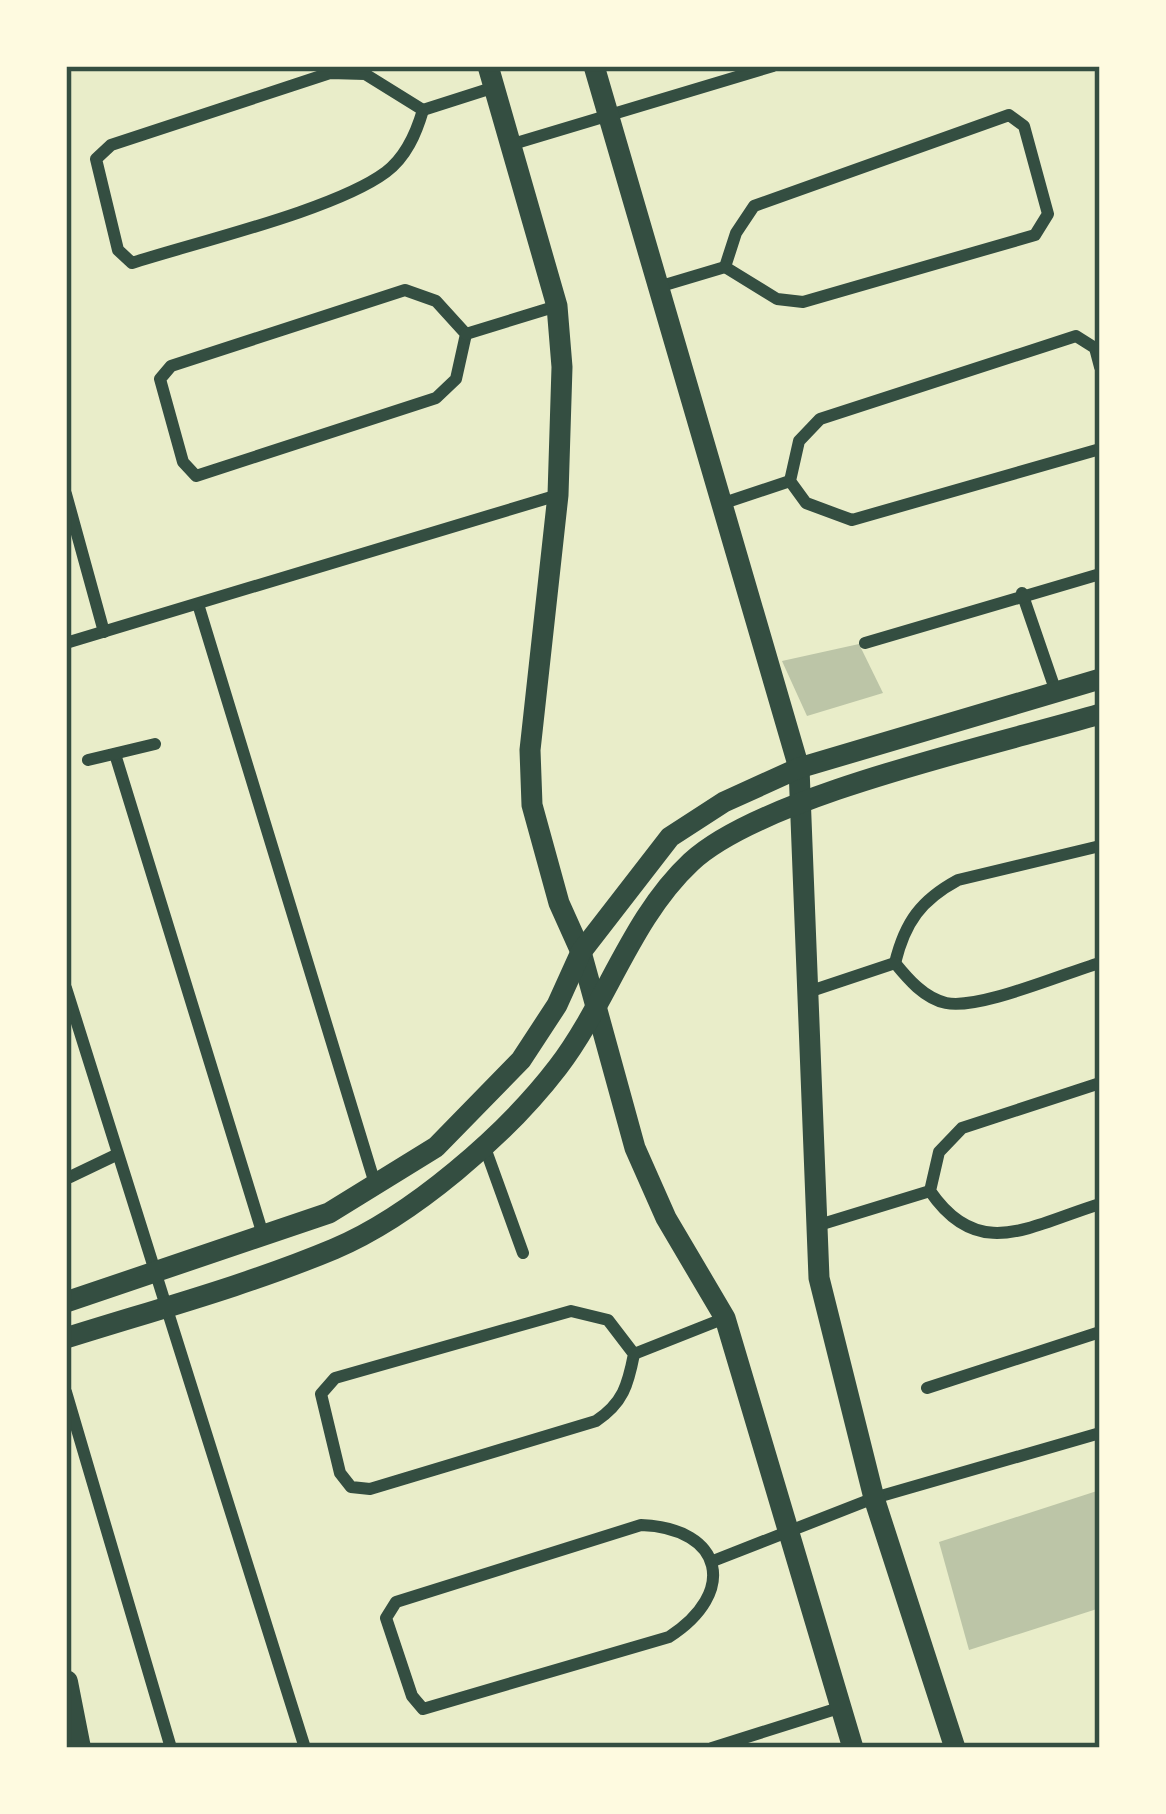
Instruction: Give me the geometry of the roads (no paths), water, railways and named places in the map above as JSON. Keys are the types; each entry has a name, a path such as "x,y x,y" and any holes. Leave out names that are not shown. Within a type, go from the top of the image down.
{"main road":[{"path":"66,1682 79,1748"}],"street":[{"path":"594,66 799,768 804,802 819,1279 874,1498 955,1748"},
{"path":"513,144 773,66"},
{"path":"423,110 365,74 330,74 111,145 96,158 118,250 132,263 353,191 388,171 413,140 423,110 492,77 557,306 562,367 558,495 528,778 559,903 581,952 635,1148 666,1218 725,1318 853,1748"},
{"path":"658,286 725,267 777,299 803,302 1035,235 1048,214 1024,126 1009,115 776,195 754,206 736,233 725,267"},
{"path":"405,290 436,302 466,334 456,379 436,398 196,476 183,462 160,379 171,366 405,290"},
{"path":"466,334 557,306"},
{"path":"1100,367 1094,348 1076,336 820,419 799,441 790,482 806,503 852,520 1100,449"},
{"path":"724,503 790,482"},
{"path":"66,494 104,632"},
{"path":"66,643 558,495"},
{"path":"866,643 1022,593 1100,574"},
{"path":"1022,593 1056,692"},
{"path":"198,604 376,1188"},
{"path":"66,1302 265,1239 376,1188 436,1147 521,1060 557,1005 581,952 670,837 724,802 799,768 1100,680"},
{"path":"66,1338 337,1248 484,1145 539,1091 641,928 692,861 804,802 1100,715"},
{"path":"88,760 155,744"},
{"path":"115,754 265,1239"},
{"path":"895,963 912,914 958,880 1078,847 1100,846"},
{"path":"895,963 914,986 946,1003 980,999 1100,962"},
{"path":"811,991 895,963"},
{"path":"66,988 305,1748"},
{"path":"66,1057 85,1048"},
{"path":"1100,1083 962,1128 939,1152 930,1191 950,1220 990,1237 1100,1204"},
{"path":"484,1145 523,1253"},
{"path":"70,1177 116,1155"},
{"path":"819,1226 930,1191"},
{"path":"571,1312 608,1320 634,1354 626,1392 596,1421 370,1490 351,1487 340,1473 321,1394 335,1378 571,1312"},
{"path":"634,1354 725,1318"},
{"path":"927,1388 1100,1332"},
{"path":"66,1392 171,1748"},
{"path":"712,1561 874,1498 1100,1433"},
{"path":"641,1525 670,1526 700,1544 712,1561 714,1593 695,1621 669,1637 423,1709 412,1696 386,1618 396,1602 641,1525"},
{"path":"712,1748 843,1707"}]}
